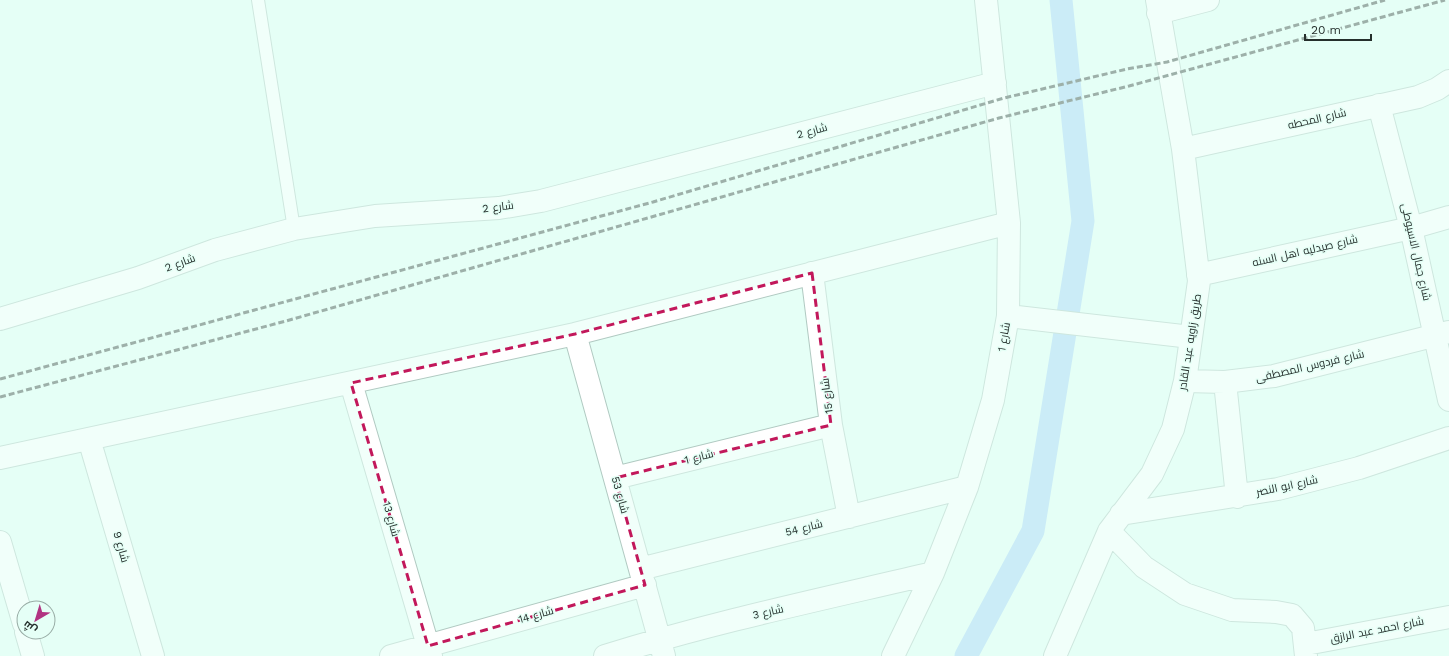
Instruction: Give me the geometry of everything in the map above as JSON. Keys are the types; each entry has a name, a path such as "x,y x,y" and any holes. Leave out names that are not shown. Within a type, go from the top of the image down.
{"street":[{"name":"شارع 1","path":"893,656 933,574 967,487 1016,316 1009,223 986,0"},
{"path":"1157,7 1208,0"},
{"name":"طريق زاويه عبد القادر","path":"1054,656 1115,522 1155,468 1173,429 1185,381 1199,281 1183,149 1157,7"},
{"name":"شارع المحطه","path":"1183,149 1418,97 1437,90 1449,81"},
{"name":"شارع 2","path":"0,319 138,278 215,250 294,229 375,216 499,208 541,201 995,83"},
{"name":"شارع جمال الاسيوطى","path":"1379,105 1411,228 1441,334 1449,400"},
{"name":"شارع صيدليه اهل السنه","path":"1198,275 1411,228 1449,217"},
{"path":"0,458 575,334 1009,223"},
{"name":"شارع 15","path":"812,273 831,425 849,517"},
{"path":"1016,316 1191,337"},
{"name":"شارع 53","path":"575,334 662,647"},
{"name":"شارع فردوس المصطفى","path":"1185,381 1226,382 1274,376 1441,334"},
{"path":"1226,382 1237,496"},
{"name":"شارع 13","path":"351,383 430,651"},
{"name":"شارع 1","path":"615,478 831,425"},
{"name":"شارع ابو النصر","path":"1115,522 1319,480 1449,438"},
{"name":"شارع 9","path":"89,439 153,656"},
{"name":"شارع 54","path":"642,577 849,517 967,487"},
{"path":"1115,522 1144,567 1185,594 1232,610 1276,612 1292,615 1303,628 1306,650"},
{"path":"0,542 17,600"},
{"name":"شارع 3","path":"605,656 662,647 933,574"},
{"name":"شارع 14","path":"391,656 430,651 642,577"},
{"name":"شارع احمد عبد الرازق","path":"1306,650 1449,617"},
{"path":"28,640 33,656"}],"lane":[{"path":"258,0 294,229"}],"highlighted area":[{"path":"812,273 831,425 615,478 645,585 428,646 351,383 575,334"}],"waterway":[{"path":"966,656 1033,531 1083,221 1061,0"}],"railway":[{"path":"0,379 653,202 1004,98 1127,69 1167,62 1385,0"},
{"path":"0,397 286,321 999,118 1129,86 1445,0"}]}
